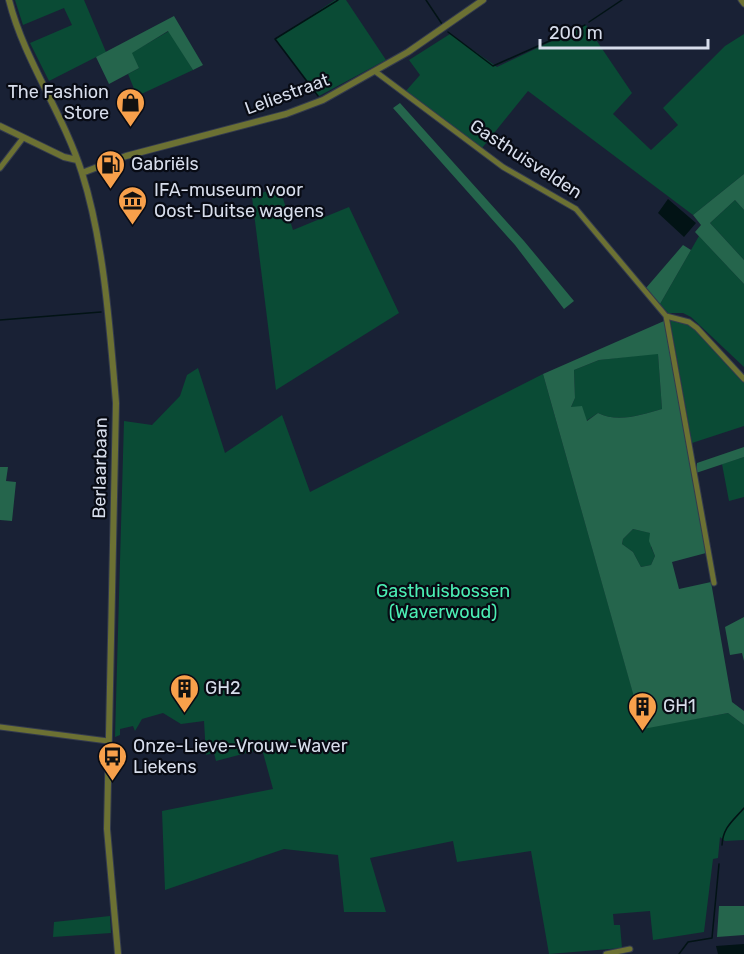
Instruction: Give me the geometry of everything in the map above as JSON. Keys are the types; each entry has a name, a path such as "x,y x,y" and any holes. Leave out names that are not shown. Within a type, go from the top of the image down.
{"street":[{"name":"Berlaarbaan","path":"9,0 82,173 96,232 116,403 107,839 118,954"},
{"name":"Leliestraat","path":"82,173 126,156 296,111 323,100 376,72 434,36 483,0"},
{"path":"741,0 744,4"},
{"name":"Gasthuisvelden","path":"376,72 503,167 576,209 666,316 714,583"},
{"path":"0,126 64,158 77,160"},
{"path":"0,168 23,138"},
{"path":"666,316 689,322 697,328 744,379"},
{"path":"0,727 108,741"},
{"path":"606,954 630,949"}],"green space":[{"path":"15,0 84,0 106,52 49,81 30,43 72,25 64,8 23,25"},
{"path":"335,0 346,0 386,60 319,96 276,39"},
{"path":"174,16 203,65 193,70 168,31 132,53 139,68 109,84 96,57"},
{"path":"586,25 632,93 613,114 651,150 678,125 663,108 725,46 744,34 744,174 693,215 528,91 482,148 405,92 420,75 409,60 450,34 497,67"},
{"path":"169,31 193,70 137,96 128,74 139,68 131,53"},
{"path":"400,103 524,241 574,301 564,309 515,245 393,108"},
{"path":"744,174 744,210 735,200 710,223 744,260 744,284 695,232 701,225 693,215"},
{"path":"279,186 293,230 349,207 399,313 276,390 252,197"},
{"path":"735,200 744,210 744,260 710,223"},
{"path":"699,236 744,284 744,367 691,317 683,313 668,313 660,304"},
{"path":"683,245 691,250 660,304 646,288"},
{"path":"684,319 744,376 744,426 692,443 670,320"},
{"path":"664,321 706,553 672,562 679,589 711,582 732,702 744,711 744,725 728,713 643,729 543,374","holes":["658,354 662,409 622,418 598,413 587,421 582,406 571,407 575,398 574,370 599,360","633,529 650,533 649,541 655,556 651,565 641,567 633,552 622,544 623,539"]},
{"path":"658,353 662,409 622,418 598,413 586,421 571,407 575,398 574,370 599,360"},
{"name":"Gasthuisbossen (Waverwoud)","path":"198,368 225,453 282,415 310,492 543,374 643,728 728,713 744,725 744,840 725,841 720,837 718,858 713,859 704,932 653,940 650,911 613,914 614,925 620,925 622,948 549,954 531,851 457,862 453,841 370,858 386,912 344,912 338,855 284,849 165,890 162,811 273,789 262,749 216,761 214,753 206,755 204,721 181,724 163,713 142,719 135,731 133,726 120,729 120,735 115,737 124,421 152,425 180,396 187,375"},
{"path":"744,447 744,457 696,473 697,463"},
{"path":"744,457 744,497 729,501 722,464"},
{"path":"0,467 8,467 6,481 16,482 12,521 0,520"},
{"path":"633,529 651,533 651,547 655,556 651,565 641,567 633,552 622,544 623,539"},
{"path":"744,617 744,661 742,653 730,655 725,627"},
{"path":"719,906 744,906 744,935 717,937"},
{"path":"110,916 111,933 53,937 54,922"}],"shaded area":[{"path":"668,199 696,223 684,237 658,213"},
{"path":"744,944 744,954 718,954 716,946"}],"waterway":[{"path":"318,96 275,39 338,0"},
{"path":"426,0 442,24"},
{"path":"589,22 622,0"},
{"path":"448,32 493,66 585,25"},
{"path":"0,320 101,312"},
{"path":"722,845 726,829 744,808"},
{"path":"679,954 688,942 712,938 719,864"}],"place":[{"name":"The Fashion Store","path":"130,128"},
{"name":"Gabriëls","path":"110,190"},
{"name":"IFA-museum voor Oost-Duitse wagens","path":"133,226"},
{"name":"GH2","path":"184,714"},
{"name":"GH1","path":"642,732"},
{"name":"Onze-Lieve-Vrouw-Waver Liekens","path":"112,782"}]}
